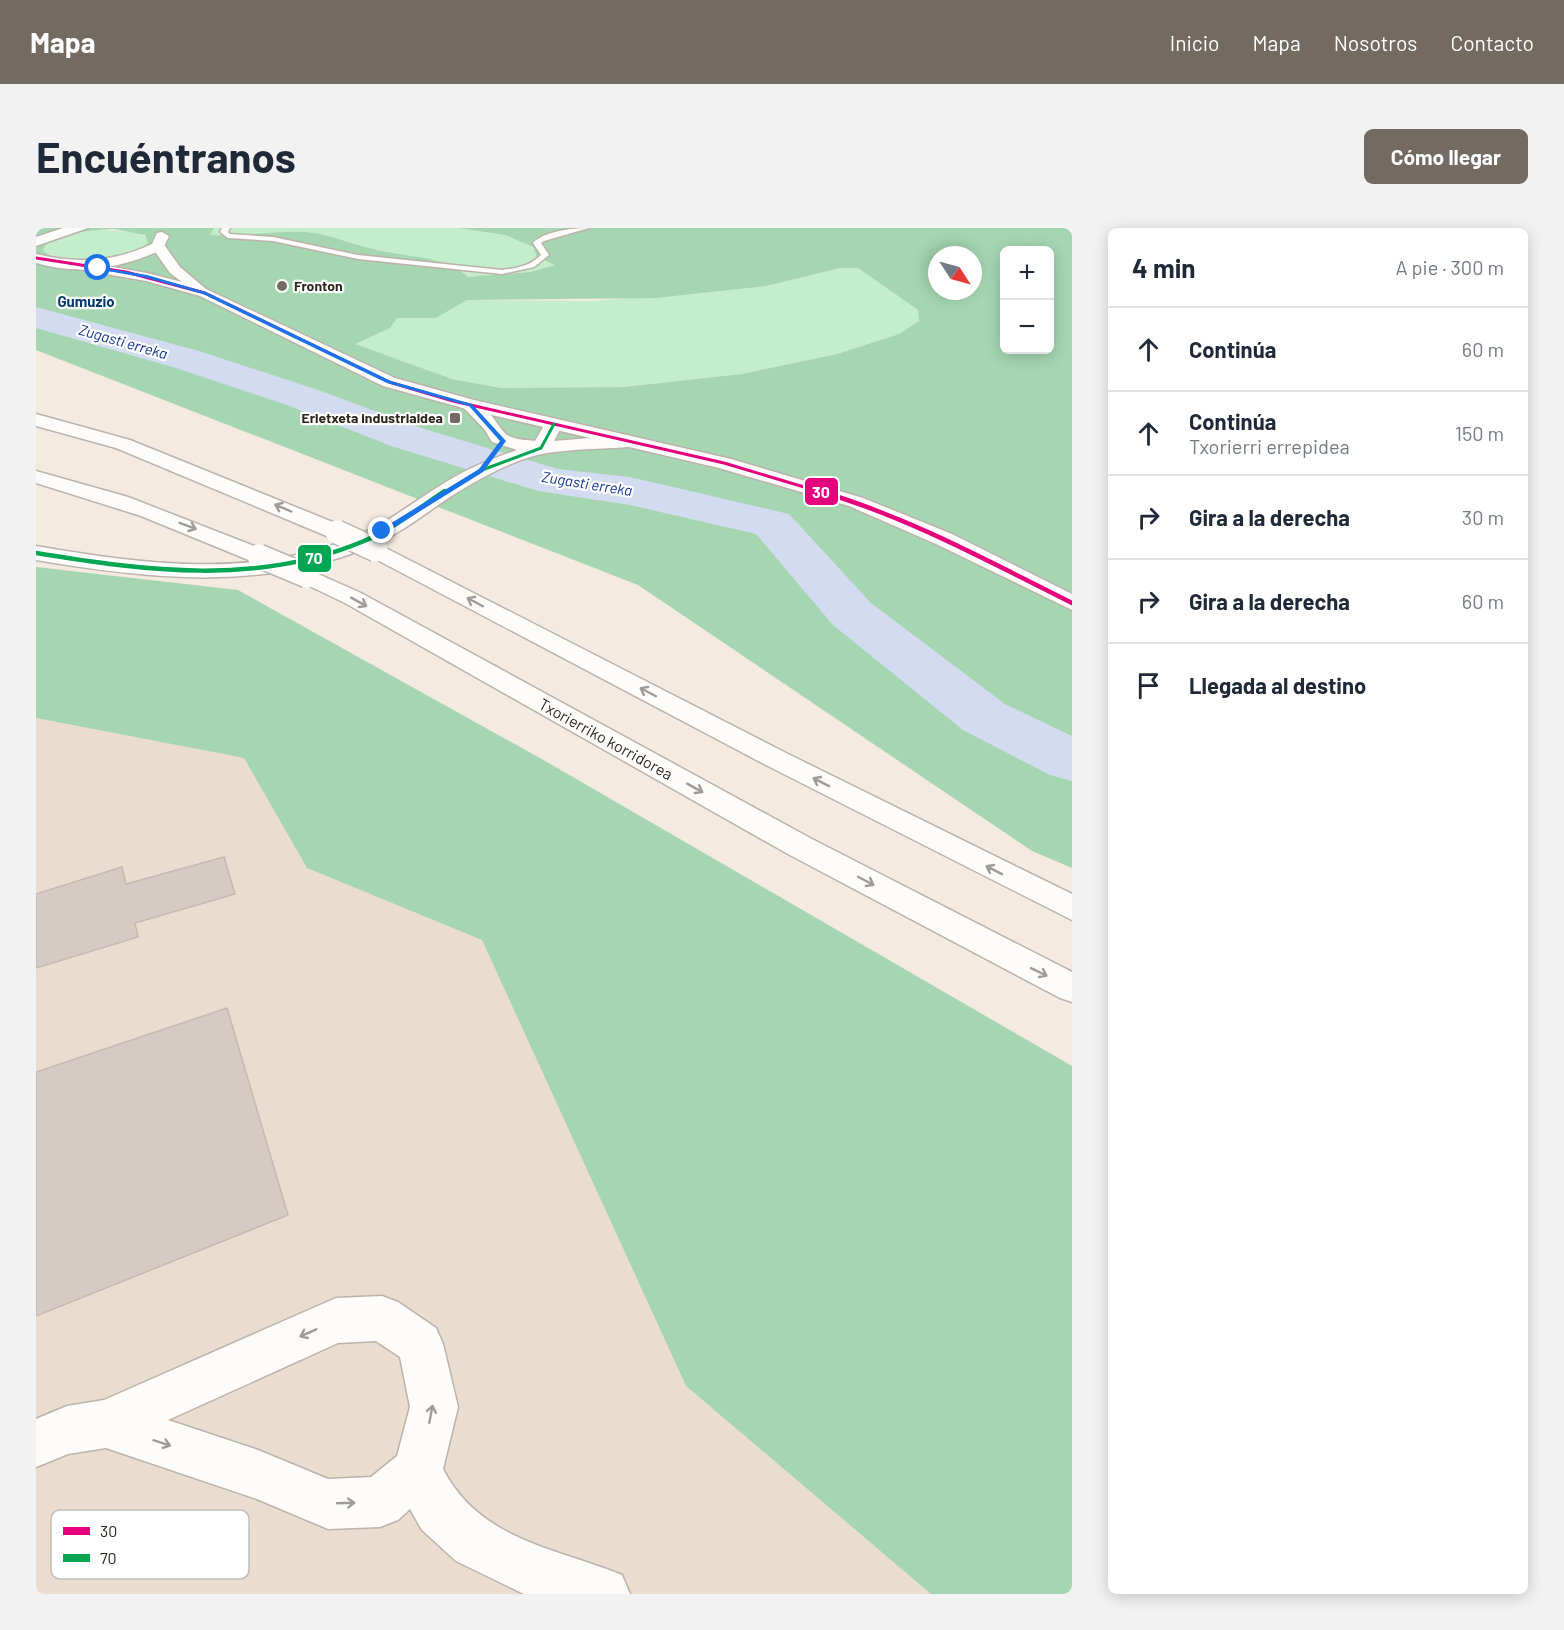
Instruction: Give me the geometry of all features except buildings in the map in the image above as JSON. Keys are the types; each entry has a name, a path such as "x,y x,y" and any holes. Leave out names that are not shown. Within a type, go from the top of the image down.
{"main road":[{"path":"37,241 82,228"},
{"path":"144,228 160,241 175,270 205,293"},
{"path":"72,264 114,261 133,257 160,241 174,228"},
{"path":"38,260 137,274 205,293 389,382 470,405 724,462 856,502 944,539 1072,603"},
{"path":"470,405 502,442 538,449"},
{"path":"36,420 123,444 168,464 233,487 376,550 871,808 1072,908"},
{"path":"481,470 502,442 522,432 554,424"},
{"path":"538,449 554,424"},
{"path":"36,434 127,458 168,464"},
{"path":"36,554 159,572 184,573 242,570 300,562 334,553 378,534 481,470 538,449 628,441"},
{"path":"36,477 67,484 133,508"},
{"path":"36,490 133,508"},
{"name":"Txorierriko korridorea","path":"133,508 205,533 307,576 352,598 800,846 1072,988"},
{"path":"36,1443 67,1430 106,1424 336,1321 382,1318 420,1344 434,1407 418,1471 380,1502 328,1504 258,1475 106,1424"},
{"path":"418,1471 440,1511 482,1548 509,1563 603,1594"}],"lane":[{"path":"226,228 225,232 228,236 273,239 358,257 502,272 523,269 541,261 545,255 537,243 541,239 585,228"}],"shaded area":[{"path":"36,718 244,758 307,868 482,939 686,1386 931,1594 36,1594"}],"green space":[{"path":"36,228 214,228 210,235 306,232 377,250 438,261 459,270 468,277 530,272 555,265 537,257 533,247 505,235 457,228 1072,228 1072,868 1032,851 638,585 36,350","holes":["114,229 145,235 148,243 127,253 95,260 63,259 51,256 43,250 54,239 64,236 86,231","840,268 858,268 918,310 919,321 899,334 837,354 742,374 623,387 501,388 452,379 355,344 390,328 397,318 436,318 467,300 655,298 766,286"]},
{"path":"214,228 457,228 505,235 533,247 555,265 530,272 468,277 461,270 375,250 326,235 210,235"},
{"path":"99,230 137,232 149,239 148,243 127,253 95,260 63,259 51,256 43,250 46,244 59,236"},
{"path":"840,268 858,268 918,310 919,321 899,334 837,354 742,374 623,387 501,388 452,379 354,344 389,328 397,318 436,318 467,300 594,301 766,286"},
{"path":"36,567 238,590 547,762 1072,1066 1072,1594 931,1594 686,1386 482,940 307,868 244,758 36,718"}],"waterway":[{"name":"Zugasti erreka","path":"36,317 186,359 301,397 406,437 554,482 630,491 772,524 852,614 984,717 1072,761"}],"transit line":[{"name":"30","path":"36,258 126,272 205,293 389,382 453,401 724,463 856,502 944,539 1072,603"},
{"name":"70","path":"36,553 119,566 202,572 284,565 325,556 379,533 482,470 541,448 554,424"}],"place":[{"name":"Fronton","path":"282,286"},
{"name":"Erletxeta industrialdea","path":"455,418"}],"district":[{"name":"Gumuzio","path":"86,302"}],"route":[{"path":"98,268 126,272 205,293 389,382 470,405 493,427 503,441 481,470 382,531"}]}
